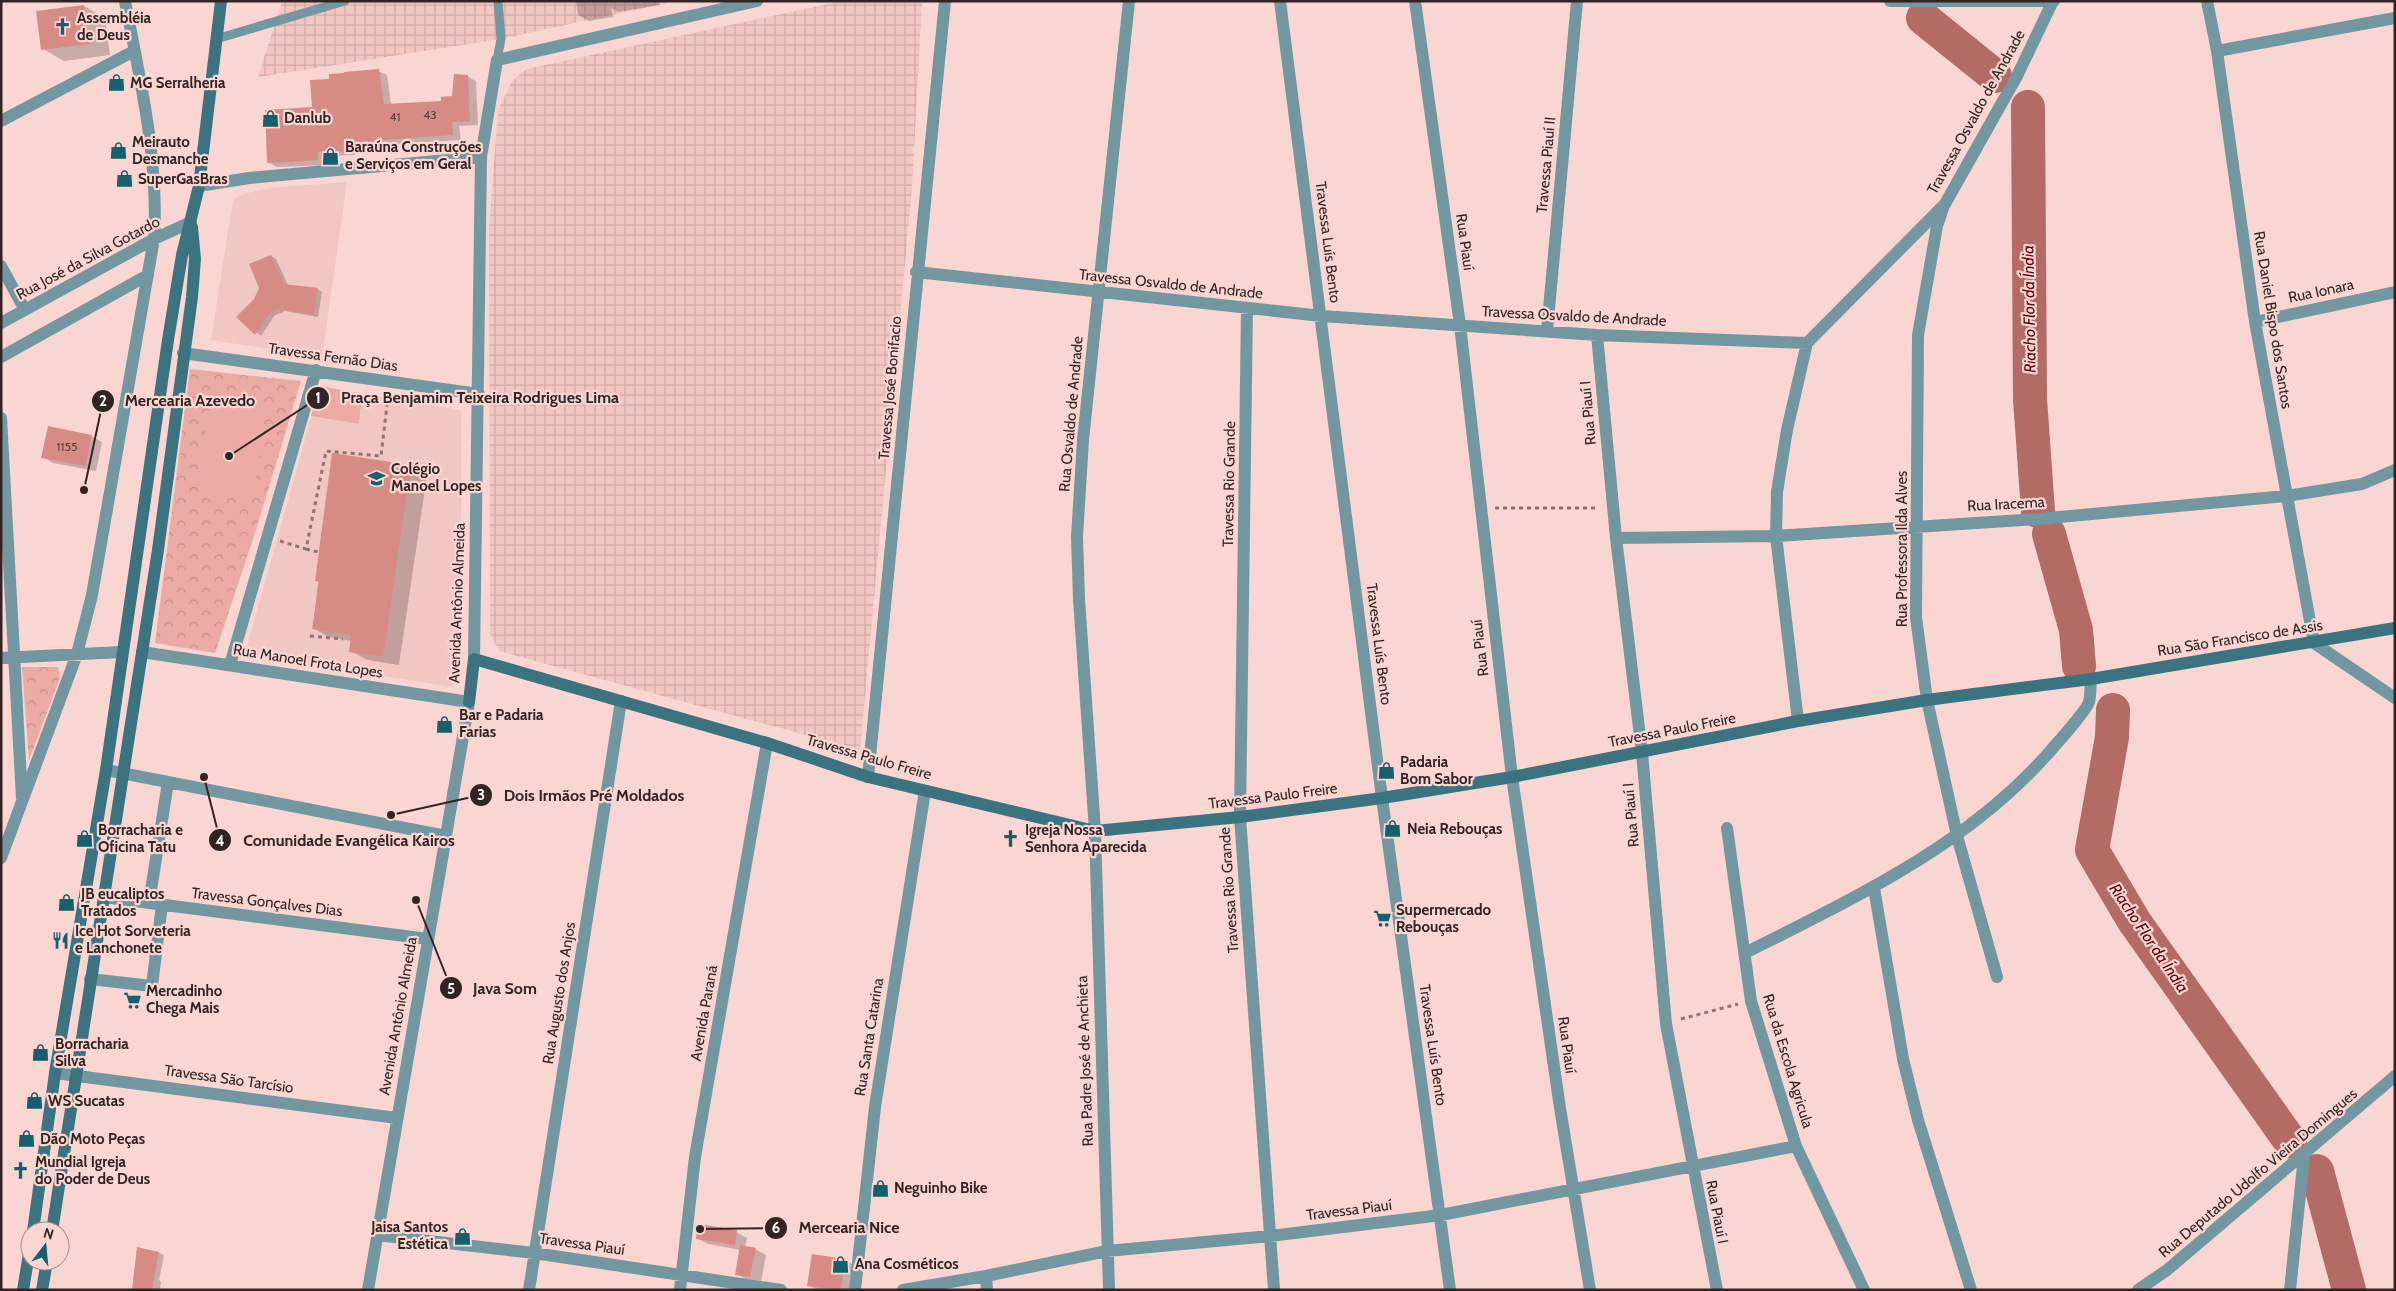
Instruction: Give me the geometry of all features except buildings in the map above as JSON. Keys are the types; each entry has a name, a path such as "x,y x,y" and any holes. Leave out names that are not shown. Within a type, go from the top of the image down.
{"main road":[{"path":"34,1221 55,1073 106,770 168,340 182,255 199,186 221,1"},
{"path":"54,1221 158,550 195,259 191,222"},
{"name":"Rua São Francisco de Assis","path":"2091,679 2395,628"},
{"name":"Travessa Paulo Freire","path":"474,659 768,743 868,777 1096,831 1240,817 1382,798 1642,753 1798,721 1927,700 2091,679"},
{"name":"Avenida Antônio Almeida","path":"469,702 474,659"},
{"path":"23,1290 26,1271"},
{"path":"42,1290 45,1271"}],"street":[{"path":"1,858 77,654 93,586 154,239 156,190 134,51 124,1"},
{"path":"497,60 757,1"},
{"name":"Travessa José Bonifacio","path":"868,777 900,465 916,272 945,1"},
{"name":"Rua Osvaldo de Andrade","path":"1096,831 1079,599 1077,537 1083,440 1129,1"},
{"name":"Travessa Luís Bento","path":"1280,1 1322,316 1382,798 1450,1290"},
{"name":"Rua Piauí","path":"1415,1 1460,325 1512,777 1573,1189 1590,1290"},
{"name":"Travessa Piauí II","path":"1547,331 1577,1"},
{"path":"1890,1 2054,1"},
{"name":"Travessa Osvaldo de Andrade","path":"916,272 1322,316 1596,335 1807,342 1945,204 2017,76 2054,1"},
{"name":"Rua Daniel Bispo dos Santos","path":"2207,1 2217,51 2255,322 2314,643"},
{"path":"2217,51 2395,18"},
{"path":"1,121 134,51"},
{"name":"Avenida Antônio Almeida","path":"474,659 481,157 497,60"},
{"path":"199,186 258,177 481,157"},
{"name":"Rua Professora Ilda Alves","path":"1945,204 1937,226 1918,335 1918,442 1915,526 1916,617 1927,700 1958,836 1997,978"},
{"name":"Rua José da Silva Gotardo","path":"1,323 154,239 191,222"},
{"path":"1,266 25,310"},
{"path":"1,357 148,275"},
{"name":"Rua Ionara","path":"2255,322 2395,292"},
{"name":"Travessa Rio Grande","path":"1247,308 1240,817 1274,1290"},
{"name":"Rua Piauí I","path":"1596,335 1616,538 1642,753 1666,1024 1716,1290"},
{"path":"1798,721 1776,536 1778,492 1787,430 1807,342"},
{"name":"Travessa Fernão Dias","path":"183,353 479,394"},
{"path":"230,665 316,370"},
{"path":"1,418 22,804"},
{"name":"Rua Iracema","path":"1616,538 1776,536 2038,519 2286,496 2362,484 2395,470"},
{"path":"2314,643 2395,698"},
{"path":"1,658 122,652"},
{"name":"Rua Manoel Frota Lopes","path":"142,652 469,702"},
{"path":"1745,953 1874,888 1958,836 2026,779 2055,746 2089,703 2091,679"},
{"name":"Rua Augusto dos Anjos","path":"529,1290 621,700"},
{"name":"Avenida Antônio Almeida","path":"368,1290 469,702"},
{"name":"Avenida Paraná","path":"680,1290 695,1158 768,743"},
{"path":"106,770 446,836"},
{"path":"90,978 152,986 156,904 168,782"},
{"name":"Rua Santa Catarina","path":"855,1290 875,1107 925,791"},
{"name":"Rua da Escola Agricula","path":"1727,828 1750,1001 1796,1146 1864,1290"},
{"name":"Rua Padre José de Anchieta","path":"1096,831 1109,1290"},
{"path":"1874,888 1902,1059 1918,1120 1971,1290"},
{"name":"Travessa Gonçalves Dias","path":"103,897 428,939"},
{"name":"Travessa São Tarcísio","path":"55,1073 397,1118"},
{"name":"Rua Deputado Udolfo Vieira Domingues","path":"2138,1290 2167,1270 2304,1156 2389,1090 2395,1076"},
{"name":"Travessa Piauí","path":"903,1290 986,1276 1107,1251 1270,1236 1441,1215 1796,1146"},
{"path":"2290,1290 2304,1156"},
{"name":"Travessa Piauí","path":"377,1235 534,1253 782,1290"},
{"path":"986,1276 987,1290"}],"lane":[{"path":"216,39 345,1"},
{"path":"497,60 501,39 498,1"}],"path":[{"path":"306,549 326,451 381,456 388,397"},
{"path":"1480,508 1613,508"},
{"path":"277,541 318,552"},
{"path":"310,636 343,639"},
{"path":"1691,1016 1750,1001"}],"shaded area":[{"path":"282,1 676,1 501,39 258,77"},
{"path":"842,1 922,1 912,188 860,750 499,651 490,634 489,229 498,111 512,81 527,69"},
{"path":"347,182 322,357 211,340 233,200 244,194 269,188"},
{"name":"Colégio Manoel Lopes","path":"320,386 461,410 461,619 453,687 245,654"}],"green space":[{"path":"190,369 301,381 256,530 215,653 155,643"},
{"path":"320,386 362,394 359,424 311,416"},
{"path":"211,396 267,405 253,498 197,490"},
{"path":"22,667 58,667 60,678 29,760"}],"waterway":[{"name":"Riacho Flor da Índia","path":"1923,18 1995,76"},
{"name":"Riacho Flor da Índia","path":"2028,107 2030,399 2038,511"},
{"name":"Riacho Flor da Índia","path":"2049,534 2076,630 2079,666"},
{"name":"Riacho Flor da Índia","path":"2113,710 2112,737 2092,850 2134,921 2290,1141"},
{"name":"Riacho Flor da Índia","path":"2317,1171 2349,1290"}],"place":[{"name":"Assembléia de Deus","path":"63,27"},
{"name":"MG Serralheria","path":"116,83"},
{"name":"Danlub","path":"270,118"},
{"name":"Meirauto Desmanche","path":"118,151"},
{"name":"Baraúna Construções e Serviços em Geral","path":"331,156"},
{"name":"SuperGasBras","path":"124,179"},
{"name":"Praça Benjamim Teixeira Rodrigues Lima","path":"229,456"},
{"name":"Colégio Manoel Lopes","path":"377,478"},
{"name":"Mercearia Azevedo","path":"84,490"},
{"name":"Bar e Padaria Farias","path":"445,724"},
{"name":"Padaria Bom Sabor","path":"1386,771"},
{"name":"Comunidade Evangélica Kairos","path":"204,777"},
{"name":"Dois Irmãos Pré Moldados","path":"391,815"},
{"name":"Neia Rebouças","path":"1393,829"},
{"name":"Borracharia e Oficina Tatu","path":"84,839"},
{"name":"Igreja Nossa Senhora Aparecida","path":"1011,839"},
{"name":"Java Som","path":"416,900"},
{"name":"JB eucaliptos Tratados","path":"67,903"},
{"name":"Supermercado Rebouças","path":"1382,919"},
{"name":"Ice Hot Sorveteria e Lanchonete","path":"61,940"},
{"name":"Mercadinho Chega Mais","path":"132,1000"},
{"name":"Borracharia Silva","path":"41,1053"},
{"name":"WS Sucatas","path":"34,1101"},
{"name":"Dão Moto Peças","path":"26,1139"},
{"name":"Mundial Igreja do Poder de Deus","path":"21,1171"},
{"name":"Neguinho Bike","path":"880,1188"},
{"name":"Mercearia Nice","path":"700,1229"},
{"name":"Jaisa Santos Estética","path":"462,1236"},
{"name":"Ana Cosméticos","path":"841,1264"}]}
